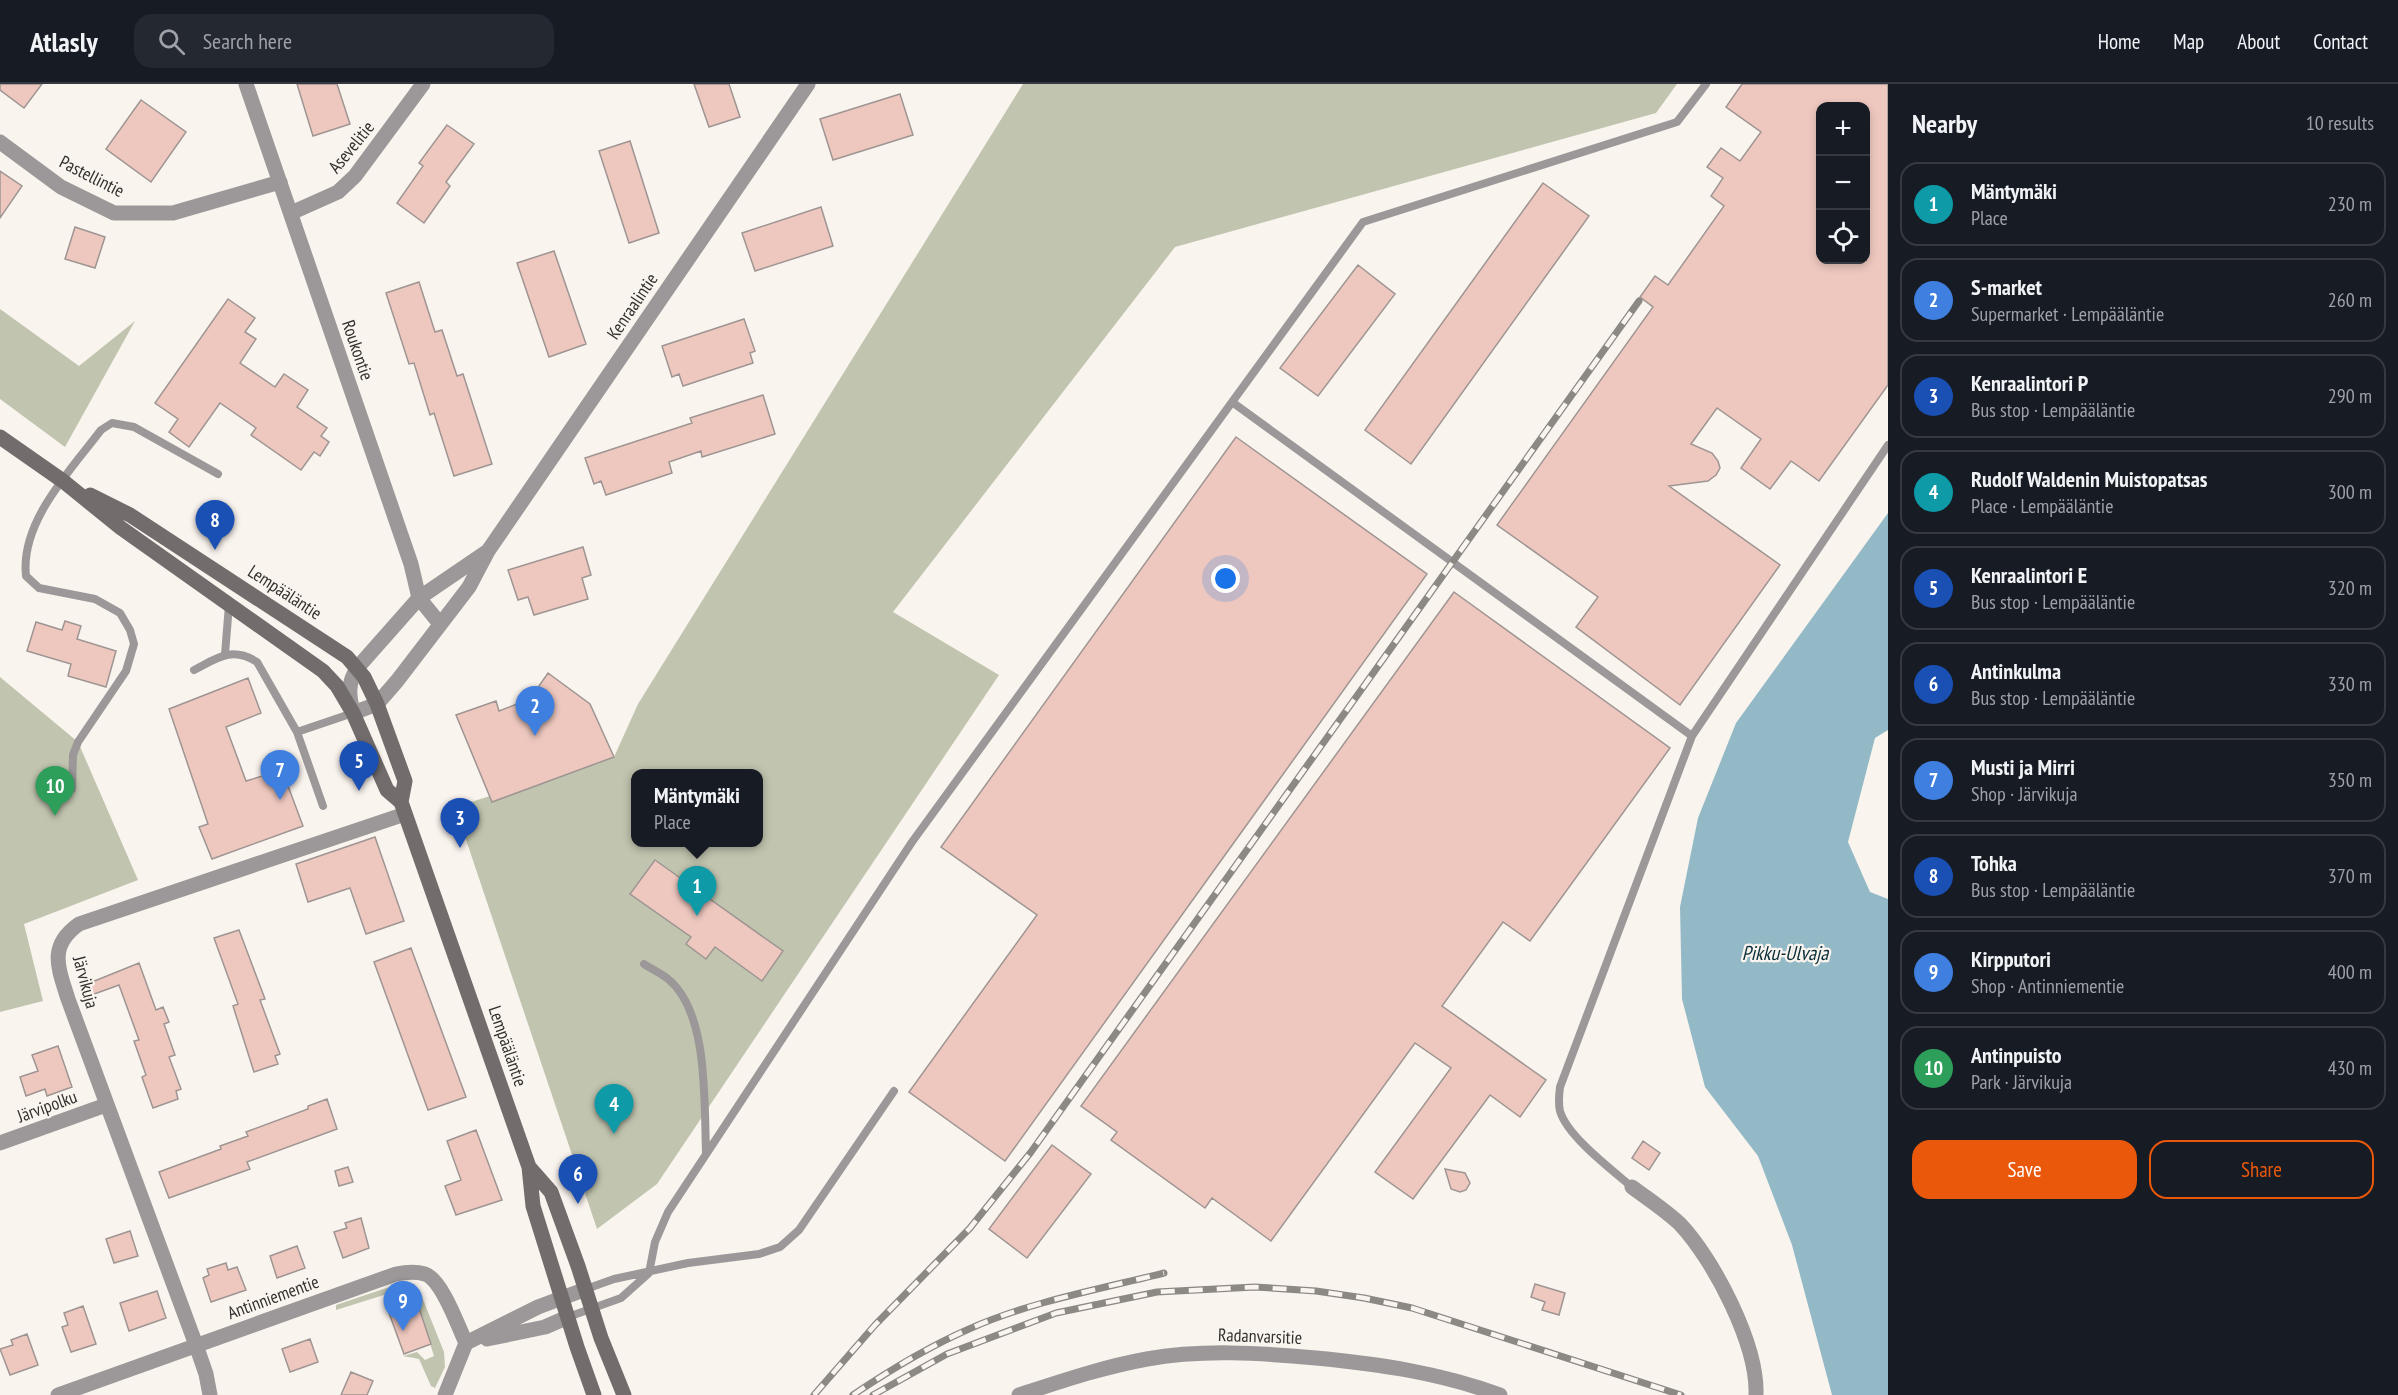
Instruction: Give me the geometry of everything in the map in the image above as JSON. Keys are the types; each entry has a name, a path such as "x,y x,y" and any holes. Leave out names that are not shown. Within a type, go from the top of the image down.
{"main road":[{"name":"Lempääläntie","path":"0,437 63,481 121,528 323,671 337,686 353,713 385,786 403,808 530,1167 533,1206 594,1395"},
{"name":"Lempääläntie","path":"63,481 139,521 339,650 358,667 377,704 405,781 403,808"},
{"name":"Lempääläntie","path":"530,1167 551,1192 624,1395"}],"street":[{"name":"Roukontie","path":"246,84 411,564 419,598 440,624"},
{"name":"Asevelitie","path":"291,213 338,192 355,176 423,84"},
{"name":"Kenraalintie","path":"377,704 469,587 488,551 808,84"},
{"name":"Pastellintie","path":"0,142 61,187 114,213 173,213 280,182"},
{"name":"Kenraalintie","path":"353,713 349,686 351,676 358,667 419,598 488,551"},
{"path":"353,713 377,704"},
{"name":"Järvikuja","path":"210,1395 206,1374 196,1345 106,1105 59,971 57,956 60,945 67,932 79,924 403,808"},
{"name":"Järvipolku","path":"0,1143 106,1105"},
{"path":"1632,1187 1680,1225 1710,1263 1734,1311 1752,1359 1757,1383 1756,1395"},
{"name":"Antinniementie","path":"58,1395 396,1274 411,1272 426,1274 437,1283 466,1343"},
{"path":"445,1395 466,1343 586,1289"},
{"path":"466,1343 545,1327 568,1317"},
{"name":"Radanvarsitie","path":"1019,1395 1093,1371 1149,1359 1221,1353 1292,1356 1404,1369 1464,1382 1500,1395"}],"lane":[{"path":"568,1317 621,1298 650,1273 655,1242 668,1212 912,842 1363,222 1677,122 1706,84"},
{"path":"1232,402 1692,736"},
{"path":"72,789 73,755 78,742 126,671 134,644 130,630 120,613 95,599 39,588 26,576 24,559 45,504 100,430 112,423 134,427 218,474"},
{"path":"1632,1187 1592,1152 1567,1125 1561,1112 1560,1088 1692,736 1888,445"},
{"path":"225,654 229,604"},
{"path":"194,670 225,654 246,655 257,662 297,732 323,806"},
{"path":"297,732 353,713"},
{"path":"644,964 669,979 688,1005 703,1059 706,1154"},
{"path":"586,1289 614,1280 688,1263 759,1254 780,1247 799,1230 894,1091"}],"green space":[{"path":"1023,84 1677,84 1656,113 1175,247 893,612 999,675 657,1184 597,1229 455,807 614,757 638,704"},
{"path":"0,309 79,366 135,321 65,447 0,399"},
{"path":"0,677 78,742 138,880 24,924 43,1001 0,1012"},
{"path":"404,1282 410,1283 420,1292 444,1352 445,1367 435,1388 431,1386 419,1359 403,1356 417,1352 425,1360 434,1356 417,1303 403,1289 336,1310 336,1305"}],"water":[{"name":"Pikku-Ulvaja","path":"1888,513 1888,730 1875,738 1848,842 1870,892 1888,899 1888,1395 1832,1395 1792,1245 1758,1156 1705,1087 1682,999 1680,907 1698,818 1736,723"}],"building":[{"path":"0,84 42,84 24,108 0,90"},
{"path":"297,84 337,84 350,124 313,136"},
{"path":"694,84 729,84 740,117 709,127"},
{"path":"1742,84 1888,84 1888,385 1819,481 1791,461 1770,489 1741,468 1761,439 1717,408 1691,444 1712,453 1720,468 1716,475 1708,481 1669,486 1780,565 1680,705 1576,627 1598,597 1497,525 1653,307 1640,297 1655,276 1668,285 1724,206 1711,196 1723,178 1707,167 1721,148 1740,161 1761,132 1726,107"},
{"path":"900,94 913,135 833,160 820,119"},
{"path":"141,100 186,132 151,182 106,149"},
{"path":"447,125 474,144 446,182 450,186 424,223 397,203 423,166 419,163"},
{"path":"630,141 659,233 629,243 599,151"},
{"path":"0,171 22,186 0,218"},
{"path":"1543,183 1589,216 1411,464 1365,430"},
{"path":"821,207 833,246 755,271 742,233"},
{"path":"75,227 105,237 95,268 65,259"},
{"path":"554,251 586,344 549,357 517,263"},
{"path":"1358,265 1395,294 1318,396 1280,368"},
{"path":"419,282 435,332 442,330 457,376 463,374 492,464 454,476 434,413 430,415 414,363 409,364 386,293"},
{"path":"228,299 255,318 245,332 256,339 240,363 275,387 284,374 308,390 297,407 327,428 321,436 329,442 320,456 314,452 301,470 251,435 256,428 220,403 189,447 169,432 178,419 155,403"},
{"path":"744,319 755,351 750,353 753,363 683,386 679,374 672,377 662,346"},
{"path":"763,395 775,434 702,457 701,451 669,462 672,473 606,495 601,481 594,484 585,458 692,423 690,418"},
{"path":"1236,437 1427,574 1005,1161 909,1092 1037,915 941,847"},
{"path":"583,547 591,575 582,578 588,599 534,615 528,597 518,600 508,570"},
{"path":"1454,592 1670,748 1530,941 1503,922 1442,1006 1546,1080 1520,1117 1490,1095 1413,1199 1375,1172 1451,1068 1415,1043 1271,1241 1212,1198 1205,1208 1111,1140 1117,1132 1081,1106"},
{"path":"65,621 81,626 77,639 116,651 106,687 68,676 71,664 27,651 36,622 62,630"},
{"path":"548,673 590,704 614,757 492,802 456,715 496,701 499,711 530,699"},
{"path":"248,678 261,713 226,727 246,781 282,770 303,826 212,859 199,827 208,824 169,709"},
{"path":"375,837 404,921 366,934 350,888 308,902 296,864"},
{"path":"655,860 783,951 762,981 715,947 706,959 686,944 691,937 630,894"},
{"path":"239,930 265,999 260,1000 280,1054 275,1056 278,1064 254,1072 233,1006 238,1004 214,938"},
{"path":"411,948 466,1097 428,1110 374,962"},
{"path":"139,963 156,1010 163,1007 169,1022 164,1024 175,1055 169,1057 181,1089 176,1091 178,1099 153,1108 142,1077 146,1075 134,1041 139,1040 119,985 86,997 82,986"},
{"path":"58,1046 72,1087 47,1096 45,1089 26,1096 20,1077 38,1071 32,1055"},
{"path":"327,1099 337,1129 247,1162 250,1169 169,1198 159,1172 221,1149 220,1146 248,1136 246,1132 308,1109 308,1106"},
{"path":"476,1130 502,1200 456,1215 445,1186 461,1180 447,1141"},
{"path":"1643,1141 1660,1153 1649,1170 1632,1158"},
{"path":"1052,1145 1091,1174 1027,1258 989,1229"},
{"path":"348,1167 353,1182 339,1186 335,1171"},
{"path":"1445,1169 1465,1173 1470,1183 1466,1190 1460,1192 1451,1189"},
{"path":"361,1218 369,1248 343,1258 334,1232 347,1228 345,1223"},
{"path":"130,1231 138,1256 114,1263 106,1239"},
{"path":"297,1246 305,1268 277,1278 270,1256"},
{"path":"226,1263 228,1270 237,1267 246,1290 211,1302 203,1278 209,1275 207,1269"},
{"path":"1535,1284 1565,1293 1559,1315 1542,1310 1545,1302 1531,1297"},
{"path":"157,1291 166,1318 129,1331 120,1303"},
{"path":"417,1302 431,1344 404,1354 389,1313"},
{"path":"83,1306 96,1344 71,1352 62,1327 68,1325 64,1313"},
{"path":"27,1334 38,1365 10,1375 0,1349 13,1345 11,1340"},
{"path":"310,1339 318,1362 290,1372 282,1349"},
{"path":"351,1372 373,1381 367,1395 341,1395"}],"railway":[{"path":"814,1395 875,1325 970,1228 1031,1152 1639,301"},
{"path":"853,1395 924,1351 992,1319 1065,1297 1164,1273"},
{"path":"873,1395 947,1354 1056,1313 1157,1292 1255,1287 1316,1291 1412,1308 1681,1395"}],"place":[{"name":"Tohka","path":"215,550"},
{"name":"S-market","path":"535,736"},
{"name":"Kenraalintori E","path":"359,791"},
{"name":"Musti ja Mirri","path":"280,800"},
{"name":"Antinpuisto","path":"55,816"},
{"name":"Kenraalintori P","path":"460,848"},
{"name":"Mäntymäki","path":"697,916"},
{"name":"Rudolf Waldenin Muistopatsas","path":"614,1134"},
{"name":"Antinkulma","path":"578,1204"},
{"name":"Kirpputori","path":"403,1331"}]}
